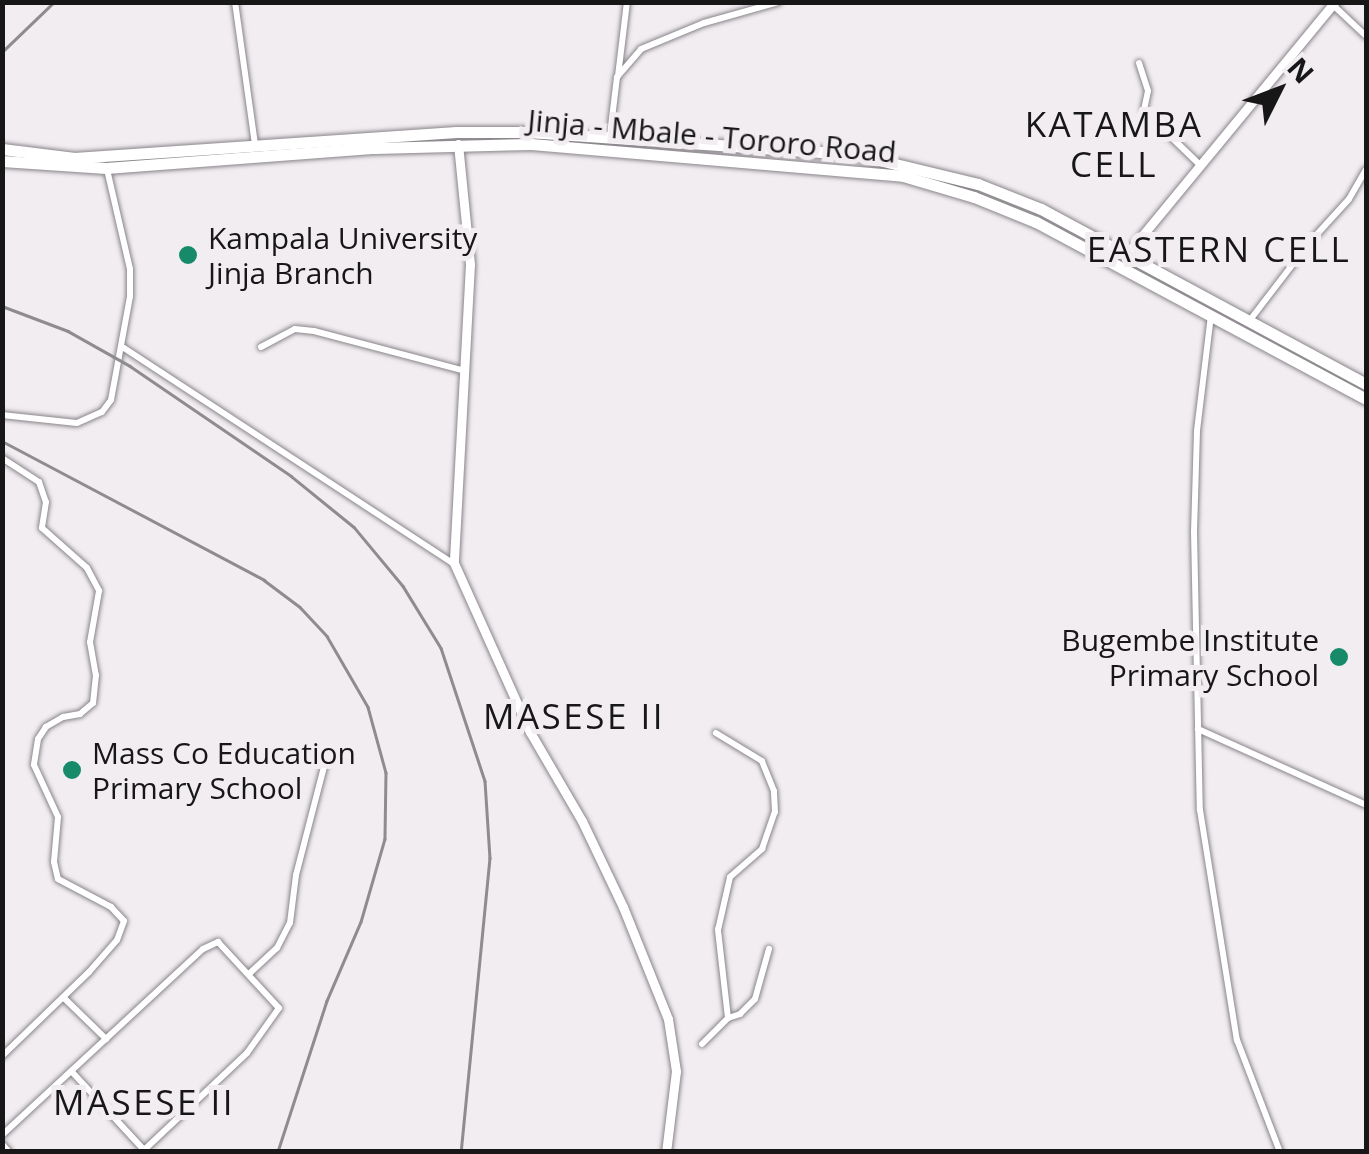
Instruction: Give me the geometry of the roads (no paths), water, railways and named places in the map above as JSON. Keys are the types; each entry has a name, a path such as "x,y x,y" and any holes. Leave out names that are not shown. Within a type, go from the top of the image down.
{"highway":[{"name":"Jinja - Mbale - Tororo Road","path":"2,149 74,158 456,132 610,135 854,154 906,163 1007,195 1363,378"},
{"name":"Jinja - Mbale - Tororo Road","path":"2,161 106,168 458,144 610,148 903,176 1007,208 1366,398"}],"street":[{"path":"236,2 255,144"},
{"path":"610,135 627,2"},
{"path":"618,77 654,40 778,2"},
{"path":"1127,254 1334,4 1366,36"},
{"path":"1139,63 1148,91 1144,110 1154,133 1168,134 1202,167"},
{"path":"458,144 469,231 467,371 454,563 530,732 582,821 623,908 668,1019 676,1072 666,1152"},
{"path":"2,415 56,422 90,419 110,400 124,348 130,269 106,168"},
{"path":"1250,321 1309,242 1350,199 1366,169"},
{"path":"1211,314 1198,431 1194,515 1200,810 1237,1040 1280,1152"},
{"path":"261,348 296,330 314,332 467,371"},
{"path":"124,348 454,563"},
{"path":"2,458 39,482 46,502 42,528 88,568 99,591 90,642 96,676 93,703 80,714 63,717 46,728 38,739 34,765 58,817 54,862 58,879 111,907 124,921 116,940 64,998 2,1056"},
{"path":"1198,729 1366,805"},
{"path":"716,732 762,761 774,791 775,812 770,837 730,877 724,896 718,930 728,1018"},
{"path":"250,974 277,948 290,923 296,875 326,755"},
{"path":"2,1135 210,944 225,946 279,1008 248,1054 145,1151 73,1073"},
{"path":"702,1044 755,998 769,949"},
{"path":"64,998 106,1039"},
{"path":"2,1144 10,1152"}],"railway":[{"path":"2,52 54,2"},
{"path":"2,306 68,331 130,366 291,476 354,527 403,586 441,648 485,781 490,858 461,1152"},
{"path":"2,441 264,580 300,607 327,636 368,707 386,773 385,839 361,922 327,1001 278,1152"}],"place":[{"name":"Kampala University Jinja Branch","path":"188,255"},
{"name":"Bugembe Institute Primary School","path":"1339,657"},
{"name":"Mass Co Education Primary School","path":"72,770"}],"district":[{"name":"KATAMBA CELL","path":"1114,144"},
{"name":"EASTERN CELL","path":"1219,249"},
{"name":"MASESE II","path":"574,716"},
{"name":"MASESE II","path":"144,1102"}]}
